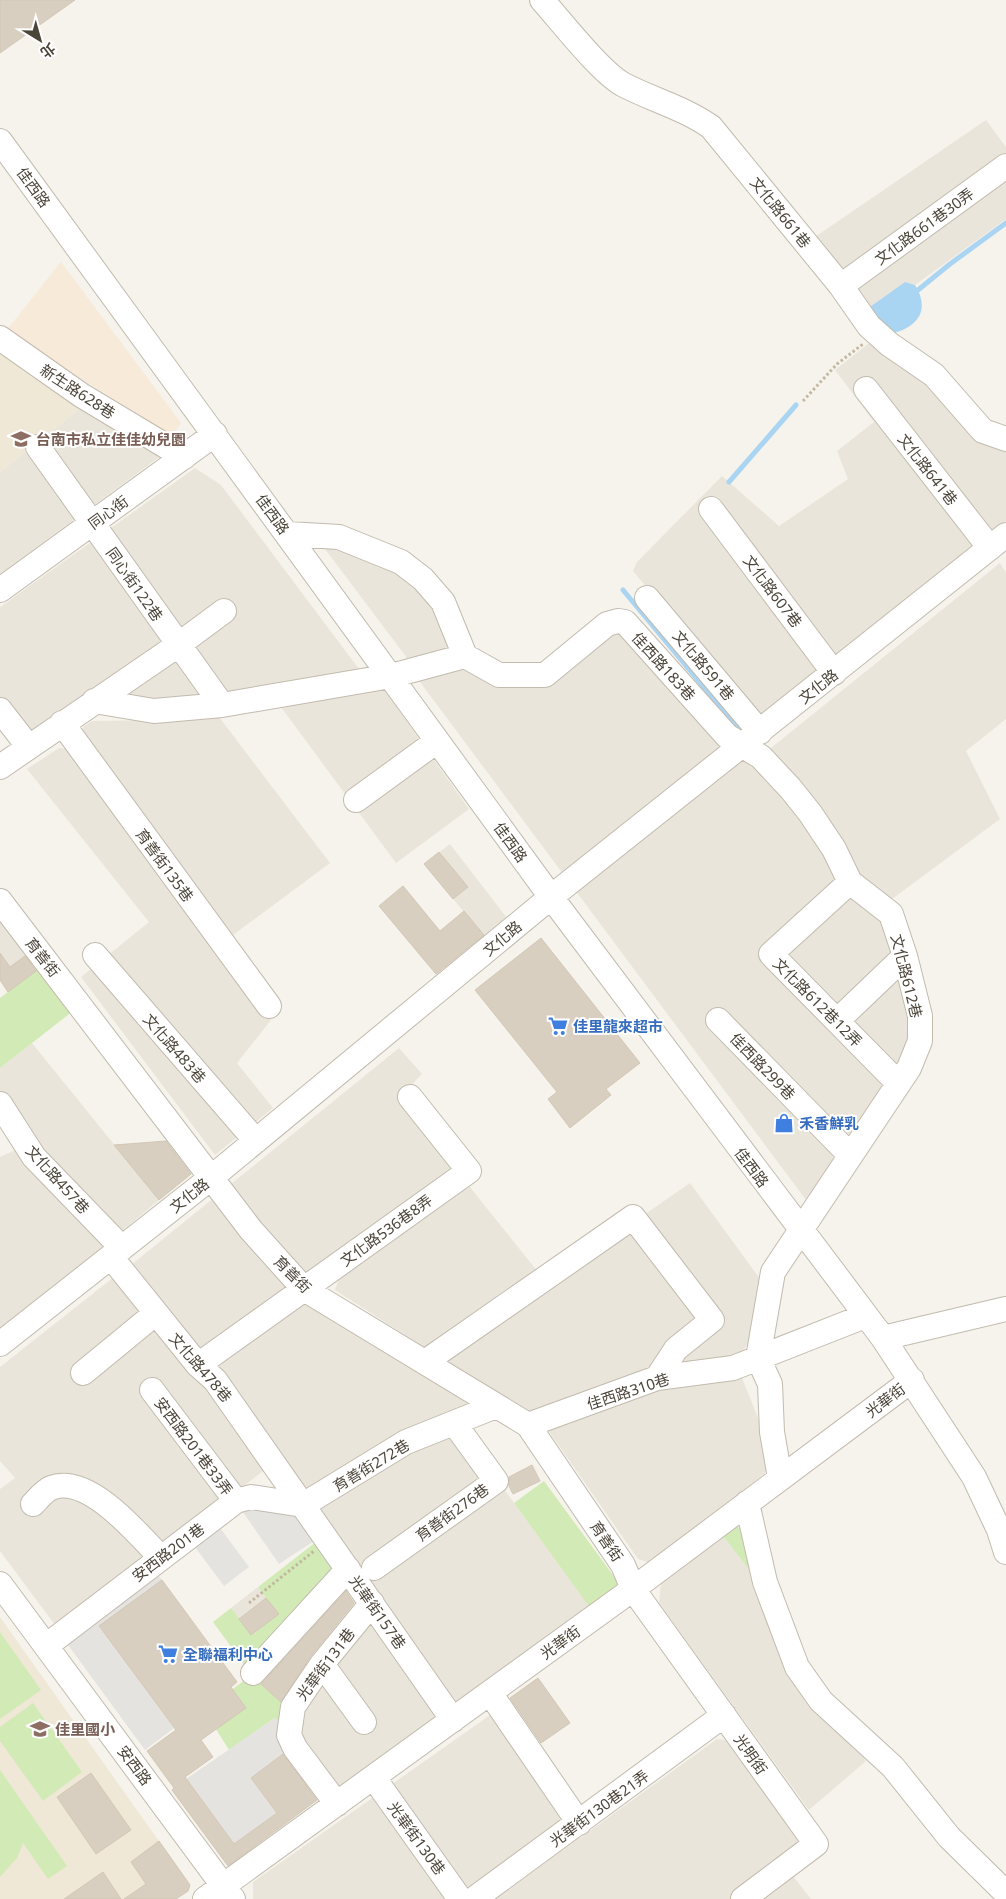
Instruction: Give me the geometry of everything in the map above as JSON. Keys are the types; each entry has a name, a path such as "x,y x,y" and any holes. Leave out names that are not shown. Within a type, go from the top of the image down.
{"street":[{"name":"文化路661巷","path":"542,0 600,63 623,84 693,115 710,127 841,286 869,326 934,375 983,431 1006,439"},
{"name":"佳西路","path":"0,141 288,534 551,898 800,1231 883,1338 974,1477 999,1530 1006,1552"},
{"name":"文化路661巷30弄","path":"841,286 1006,166"},
{"name":"新生路628巷","path":"0,338 81,395 184,457"},
{"name":"文化路641巷","path":"866,390 1000,545"},
{"name":"同心街","path":"0,590 215,434"},
{"name":"同心街122巷","path":"38,447 222,706"},
{"name":"文化路607巷","path":"711,509 834,673"},
{"path":"94,701 154,711 222,706 391,676 465,656 443,602 423,579 401,562 338,537 288,534"},
{"name":"文化路","path":"0,1344 212,1177 551,898 834,673 1000,545"},
{"name":"文化路591巷","path":"647,598 752,738"},
{"path":"0,767 178,645 224,610"},
{"name":"佳西路183巷","path":"465,656 499,675 545,675 607,624 618,621 625,622 727,736 752,738"},
{"path":"0,710 28,746"},
{"name":"育善街135巷","path":"62,723 269,1006"},
{"name":"文化路612巷","path":"752,738 761,757 810,813 834,849 850,882 890,914 905,956 920,1016 920,1041 909,1068 800,1231"},
{"path":"356,800 437,741"},
{"name":"文化路612巷12弄","path":"850,882 771,954 898,1084"},
{"name":"育善街","path":"0,901 251,1230 304,1289 528,1425 623,1564 633,1589"},
{"name":"文化路483巷","path":"95,955 256,1141"},
{"path":"837,1021 905,956"},
{"name":"佳西路299巷","path":"718,1020 850,1155"},
{"name":"文化路536巷8弄","path":"198,1365 469,1171 410,1097"},
{"name":"文化路457巷","path":"0,1104 34,1157 116,1253"},
{"path":"425,1362 633,1217 712,1320 676,1349 657,1378"},
{"path":"780,1478 772,1432 770,1384 758,1358 773,1272 800,1231"},
{"name":"文化路478巷","path":"116,1253 156,1314 198,1365 215,1380 303,1505"},
{"path":"883,1338 1006,1309"},
{"path":"84,1373 156,1314"},
{"name":"佳西路310巷","path":"528,1425 657,1378 733,1368 865,1316"},
{"name":"光華街","path":"205,1899 229,1893 337,1804 633,1589 912,1380"},
{"name":"安西路201巷33弄","path":"152,1390 236,1501"},
{"name":"育善街272巷","path":"303,1505 406,1442 496,1406"},
{"name":"育善街276巷","path":"374,1568 496,1481 454,1423"},
{"path":"33,1504 49,1488 60,1486 70,1487 90,1494 109,1505 160,1558"},
{"path":"236,1501 251,1497 303,1505"},
{"name":"安西路201巷","path":"46,1646 236,1501"},
{"path":"747,1503 766,1582 797,1667 821,1701 893,1767 948,1837 1006,1893"},
{"name":"光華街157巷","path":"303,1505 453,1720"},
{"path":"253,1673 348,1569"},
{"name":"安西路","path":"0,1584 229,1893"},
{"name":"光明街","path":"633,1589 816,1844 742,1899"},
{"name":"光華街131巷","path":"337,1804 295,1748 289,1734 293,1706 322,1664 372,1603"},
{"path":"322,1664 364,1722"},
{"path":"490,1693 579,1823"},
{"name":"光華街130巷21弄","path":"474,1899 724,1715"},
{"name":"光華街130巷","path":"374,1778 460,1899"}],"path":[{"path":"804,400 837,364 877,333"},
{"path":"249,1603 328,1540"}],"shaded area":[{"path":"986,120 1006,147 1006,219 915,285 905,282 867,309 812,239"},
{"path":"61,262 181,423 172,436 6,331"},
{"path":"873,340 930,382 986,445 998,448 1006,446 1006,521 767,714 751,712 633,571 637,562 722,476 779,526 848,479 837,451 874,422 835,370"},
{"name":"台南市私立佳佳幼兒園","path":"0,351 83,406 0,472"},
{"path":"83,406 165,453 0,574 0,472"},
{"path":"195,468 221,485 362,673 156,706 91,692 29,736 0,699 0,607"},
{"path":"319,541 401,570 441,608 457,646 410,662"},
{"path":"1000,563 1006,573 1006,719 966,751 1000,819 888,902 856,879 766,752"},
{"path":"622,628 788,798 875,913 891,939 915,1039 809,1204 417,678 465,666 506,686"},
{"path":"382,687 469,809 396,863 278,703"},
{"path":"216,713 330,863 233,935 84,738 83,727 92,721 163,720"},
{"path":"59,748 73,750 271,1020 237,1063 273,1108 215,1155 81,977 149,922 27,769"},
{"path":"450,844 507,918 484,936 424,864"},
{"path":"0,915 40,967 8,992 0,980"},
{"path":"32,1043 159,1200 116,1236 69,1188 0,1093 0,1068"},
{"path":"399,1048 422,1074 399,1098 458,1172 200,1354 126,1269"},
{"path":"22,1147 109,1242 0,1330 0,1157"},
{"path":"465,1181 538,1272 427,1349 335,1290 341,1273"},
{"path":"690,1183 763,1283 747,1345 734,1362 530,1416 439,1357"},
{"path":"119,1273 267,1468 58,1629 0,1551 0,1489 15,1478 0,1461 0,1367"},
{"path":"306,1301 483,1405 305,1499 216,1373 219,1356"},
{"path":"740,1373 768,1443 768,1470 731,1504 651,1563 638,1559 548,1430 662,1383"},
{"path":"451,1430 486,1480 358,1573 312,1509"},
{"path":"501,1485 590,1608 451,1710 364,1582"},
{"path":"238,1505 296,1514 314,1541 279,1564"},
{"path":"215,1521 249,1567 224,1586 189,1539"},
{"path":"722,1535 755,1577 844,1735 866,1761 809,1810 659,1603 661,1583"},
{"path":"155,1571 162,1580 99,1627 174,1728 145,1750 68,1645 72,1632"},
{"path":"258,1587 279,1614 251,1635 231,1608"},
{"path":"373,1610 446,1716 338,1794 299,1733 302,1702"},
{"name":"佳里國小","path":"0,1617 190,1885 188,1891 176,1899 0,1899"},
{"path":"493,1713 580,1838 717,1739 733,1741 805,1843 782,1862 811,1899 253,1899 253,1882"},
{"path":"275,1718 281,1725 287,1751 251,1778 277,1813 234,1844 186,1779"}],"green space":[{"path":"40,967 73,1011 0,1068 0,998"},
{"path":"544,1481 621,1586 590,1608 514,1503"},
{"path":"734,1526 744,1529 755,1577 722,1535"},
{"path":"316,1542 339,1573 248,1670 213,1622 231,1608 252,1635 278,1614 258,1587"},
{"path":"0,1632 41,1690 0,1719"},
{"path":"251,1675 283,1704 281,1725 275,1718 229,1750 216,1729 246,1708 233,1689"},
{"path":"33,1703 82,1772 43,1801 0,1741 0,1727"},
{"path":"0,1770 67,1866 48,1879 23,1843 17,1858 0,1877"}],"water":[{"path":"905,282 915,285 922,302 922,309 916,321 903,330 894,333 867,309"}],"building":[{"path":"0,0 75,0 0,53"},
{"path":"439,852 468,887 453,899 424,864"},
{"path":"403,886 440,931 464,911 484,935 436,974 379,906"},
{"name":"佳里龍來超市","path":"541,938 640,1063 606,1089 611,1095 570,1128 548,1099 557,1092 475,990"},
{"path":"0,953 10,967 25,956 36,971 8,992 0,980"},
{"path":"166,1141 191,1174 159,1200 114,1145"},
{"path":"532,1465 540,1481 513,1494 509,1486 509,1477"},
{"path":"162,1580 237,1682 231,1687 246,1708 201,1740 213,1757 185,1777 234,1844 277,1813 251,1778 283,1754 317,1800 228,1866 172,1790 174,1788 147,1751 176,1730 99,1626"},
{"path":"346,1591 354,1603 311,1656 281,1702 261,1684"},
{"path":"266,1598 279,1614 251,1635 239,1619"},
{"path":"538,1678 570,1723 541,1743 510,1698"},
{"path":"91,1773 131,1830 96,1854 57,1797"},
{"path":"159,1841 190,1885 188,1891 176,1899 124,1899 146,1884 131,1862"},
{"path":"103,1872 121,1899 64,1899"}],"waterway":[{"path":"918,290 1006,223"},
{"path":"729,482 796,405"},
{"path":"623,590 737,727"}],"place":[{"name":"台南市私立佳佳幼兒園","path":"21,439"},
{"name":"佳里龍來超市","path":"558,1026"},
{"name":"禾香鮮乳","path":"784,1123"},
{"name":"全聯福利中心","path":"168,1654"},
{"name":"佳里國小","path":"40,1729"}]}
